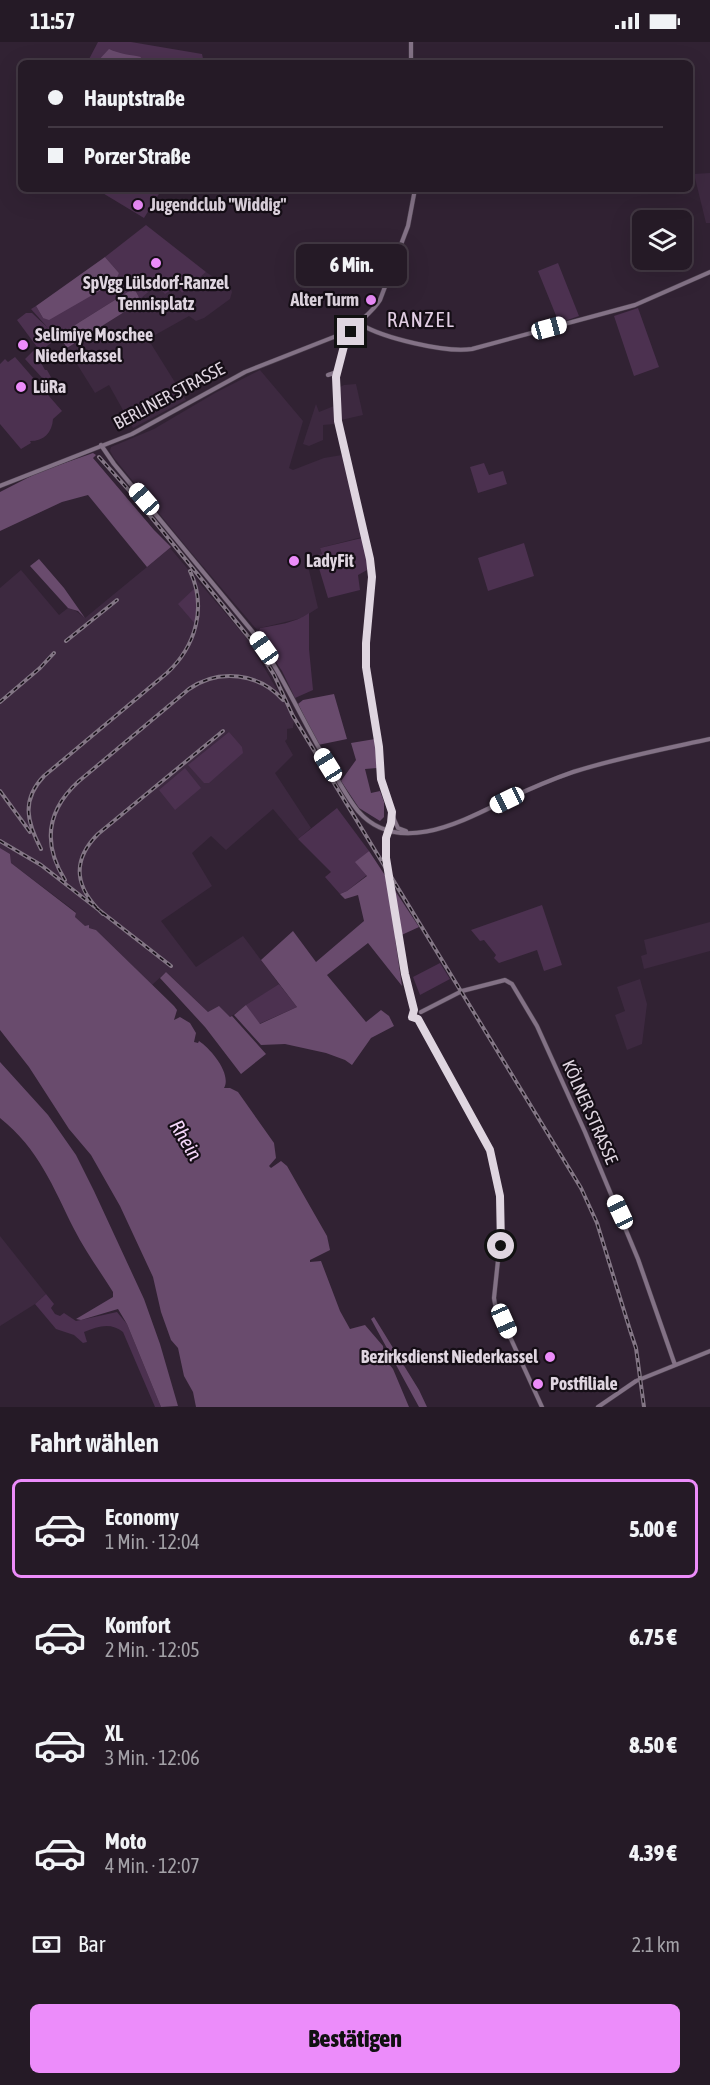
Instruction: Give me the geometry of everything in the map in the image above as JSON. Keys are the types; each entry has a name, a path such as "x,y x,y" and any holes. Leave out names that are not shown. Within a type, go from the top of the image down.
{"street":[{"path":"411,42 411,60"},
{"path":"413,833 399,828 381,779 379,747 365,655 372,577 370,559 338,421 338,371 344,346 351,332 376,307 383,293 408,226 414,192"},
{"path":"360,324 382,333 440,348 472,349 635,305 710,272"},
{"name":"BERLINER STRASSE","path":"0,486 148,426 245,372 351,332"},
{"path":"328,375 334,375 338,371"},
{"path":"101,445 114,464 257,637 317,748 358,811 373,823 388,830 413,833 433,831 463,821 572,772 710,739"},
{"path":"392,814 385,843 386,858 405,974 414,1010 412,1017 418,1019 485,1139 493,1162 500,1196 501,1232 494,1298 542,1407"},
{"name":"KÖLNER STRASSE","path":"421,1012 462,991 505,980 512,984 537,1026 585,1131 638,1259 675,1365"},
{"path":"414,1010 421,1012 418,1019"},
{"path":"598,1407 636,1381 710,1351"}],"shaded area":[{"path":"98,42 131,42 202,54 203,60 89,60"},
{"path":"109,49 141,57 140,60 99,60"},
{"path":"710,173 710,223 706,223 694,174"},
{"name":"Jugendclub \"Widdig\"","path":"101,192 160,192 144,218"},
{"path":"146,225 206,272 182,293 177,286 165,294 157,285 140,299 134,288 59,335 36,354 57,388 54,391 25,359 37,347 17,320 26,313 32,313 48,328 31,309 36,306 43,318 119,273 105,257"},
{"path":"105,257 119,273 115,282 49,320 43,318 36,306"},
{"path":"558,263 579,316 559,323 538,271"},
{"path":"206,272 231,289 230,299 204,318 196,321 189,316 148,339 186,400 133,428 109,385 95,393 67,348 137,304 157,285 177,286 182,293"},
{"path":"134,288 140,299 137,304 67,348 59,335"},
{"path":"638,308 659,367 634,376 614,316"},
{"name":"LüRa","path":"15,357 62,411 53,419 46,435 39,440 30,441 31,443 21,449 0,424 0,364 5,359 8,362"},
{"path":"260,370 303,421 289,468 293,470 324,458 342,455 362,537 320,548 322,554 315,555 316,560 307,562 318,608 302,618 260,628 258,631 189,550 110,451 111,447 154,429"},
{"path":"356,384 363,415 341,420 340,387"},
{"path":"316,404 319,412 334,406 335,421 334,424 323,425 323,440 309,446 303,444"},
{"path":"93,453 96,455 93,458 171,547 147,567 88,495 62,502 0,531 0,492 39,472"},
{"path":"484,463 489,475 503,471 507,484 478,493 470,467"},
{"path":"362,538 367,570 358,575 360,590 328,598 315,555 322,554 320,548"},
{"path":"524,543 534,576 488,591 478,558"},
{"path":"170,548 248,640 294,719 293,728 287,729 285,741 293,755 275,773 311,828 298,839 273,809 226,850 211,836 192,853 212,886 161,921 196,967 243,936 279,984 230,1017 208,1012 166,972 152,985 96,930 85,927 75,917 76,912 11,863 10,854 0,848 0,588 21,570 59,615 68,608 72,608 85,618"},
{"path":"39,559 64,588 85,618 78,611 68,608 30,566"},
{"path":"195,588 198,609 196,625 178,604"},
{"path":"309,613 309,649 313,690 295,698 282,671 257,634 260,628 279,625"},
{"path":"334,694 347,739 318,745 298,704 303,700"},
{"path":"229,732 242,747 243,753 209,783 204,783 188,765"},
{"path":"375,739 377,768 365,769 371,793 380,791 384,802 384,817 380,821 359,808 341,781 356,760 351,743"},
{"path":"185,768 201,788 175,810 159,790"},
{"path":"337,808 369,851 356,862 367,875 340,894 325,877 331,872 298,839"},
{"path":"0,848 10,854 11,863 76,913 75,917 85,926 89,925 89,928 96,930 174,1006 177,1010 174,1020 180,1017 190,1023 196,1033 194,1042 199,1041 219,1062 225,1076 224,1088 238,1092 274,1143 276,1158 269,1166 271,1168 281,1161 287,1166 327,1236 330,1250 310,1262 321,1261 340,1311 350,1329 365,1325 383,1346 384,1357 393,1369 409,1407 196,1407 193,1392 184,1376 178,1348 171,1340 161,1312 153,1277 120,1206 91,1155 69,1129 29,1067 0,1030"},
{"path":"369,851 419,927 395,938 402,986 368,943 327,975 366,1022 381,1010 389,1016 394,1026 371,1038 352,1065 326,1053 285,1044 261,1045 234,1015 246,1005 260,1024 297,1007 261,960 293,931 316,962 364,921 358,895 345,899 340,894 367,876 355,862"},
{"path":"542,905 562,965 544,971 537,950 499,963 494,958 496,955 484,940 480,941 471,930"},
{"path":"710,922 710,951 644,969 641,956 647,954 644,940"},
{"path":"440,963 450,979 420,995 413,977"},
{"path":"166,972 208,1012 219,1006 230,1017 232,1016 266,1054 241,1074 205,1027 160,978"},
{"path":"640,979 647,1004 642,1044 627,1050 615,1015 625,1011 617,987"},
{"path":"279,984 297,1007 259,1024 246,1005"},
{"path":"0,1062 48,1115 76,1155 144,1299 178,1406 161,1407 127,1324 118,1309 81,1320 76,1319 113,1297 113,1292 78,1237 44,1169 14,1130 0,1118"},
{"path":"0,1236 46,1294 35,1304 0,1326"},
{"path":"46,1294 54,1304 51,1308 55,1314 60,1316 64,1313 76,1321 117,1312 127,1324 161,1407 155,1407 123,1332 109,1326 94,1328 84,1332 87,1342 83,1343 74,1335 56,1329 35,1304"},
{"path":"374,1317 427,1407 419,1407 371,1319"}],"railway":[{"path":"99,457 134,496 255,645 274,675 293,716 581,1188 597,1223 636,1348 644,1407"},
{"path":"41,849 30,820 29,803 32,794 44,776 167,673 185,651 192,638 198,612 198,598 190,571"},
{"path":"66,641 117,600"},
{"path":"0,702 54,653"},
{"path":"65,880 53,853 51,840 54,815 60,804 79,781 189,689 213,678 238,676 262,684 283,700"},
{"path":"103,914 94,905 82,885 80,865 89,844 98,834 223,731"},
{"path":"0,791 30,832"},
{"path":"0,841 41,865 171,966"}],"place":[{"name":"Jugendclub \"Widdig\"","path":"138,205"},
{"name":"SpVgg Lülsdorf-Ranzel Tennisplatz","path":"156,263"},
{"name":"Alter Turm","path":"371,300"},
{"name":"Selimiye Moschee Niederkassel","path":"23,345"},
{"name":"LüRa","path":"21,387"},
{"name":"LadyFit","path":"294,561"},
{"name":"Bezirksdienst Niederkassel","path":"550,1357"},
{"name":"Postfiliale","path":"538,1384"}],"district":[{"name":"RANZEL","path":"421,320"}],"route":[{"path":"351,332 344,346 336,377 338,421 371,566 365,655 379,747 381,779 392,812 385,847 388,872 405,974 414,1010 412,1017 418,1019 490,1150 500,1196 501,1246"}],"water label":[{"name":"Rhein","path":"186,1140"}]}
